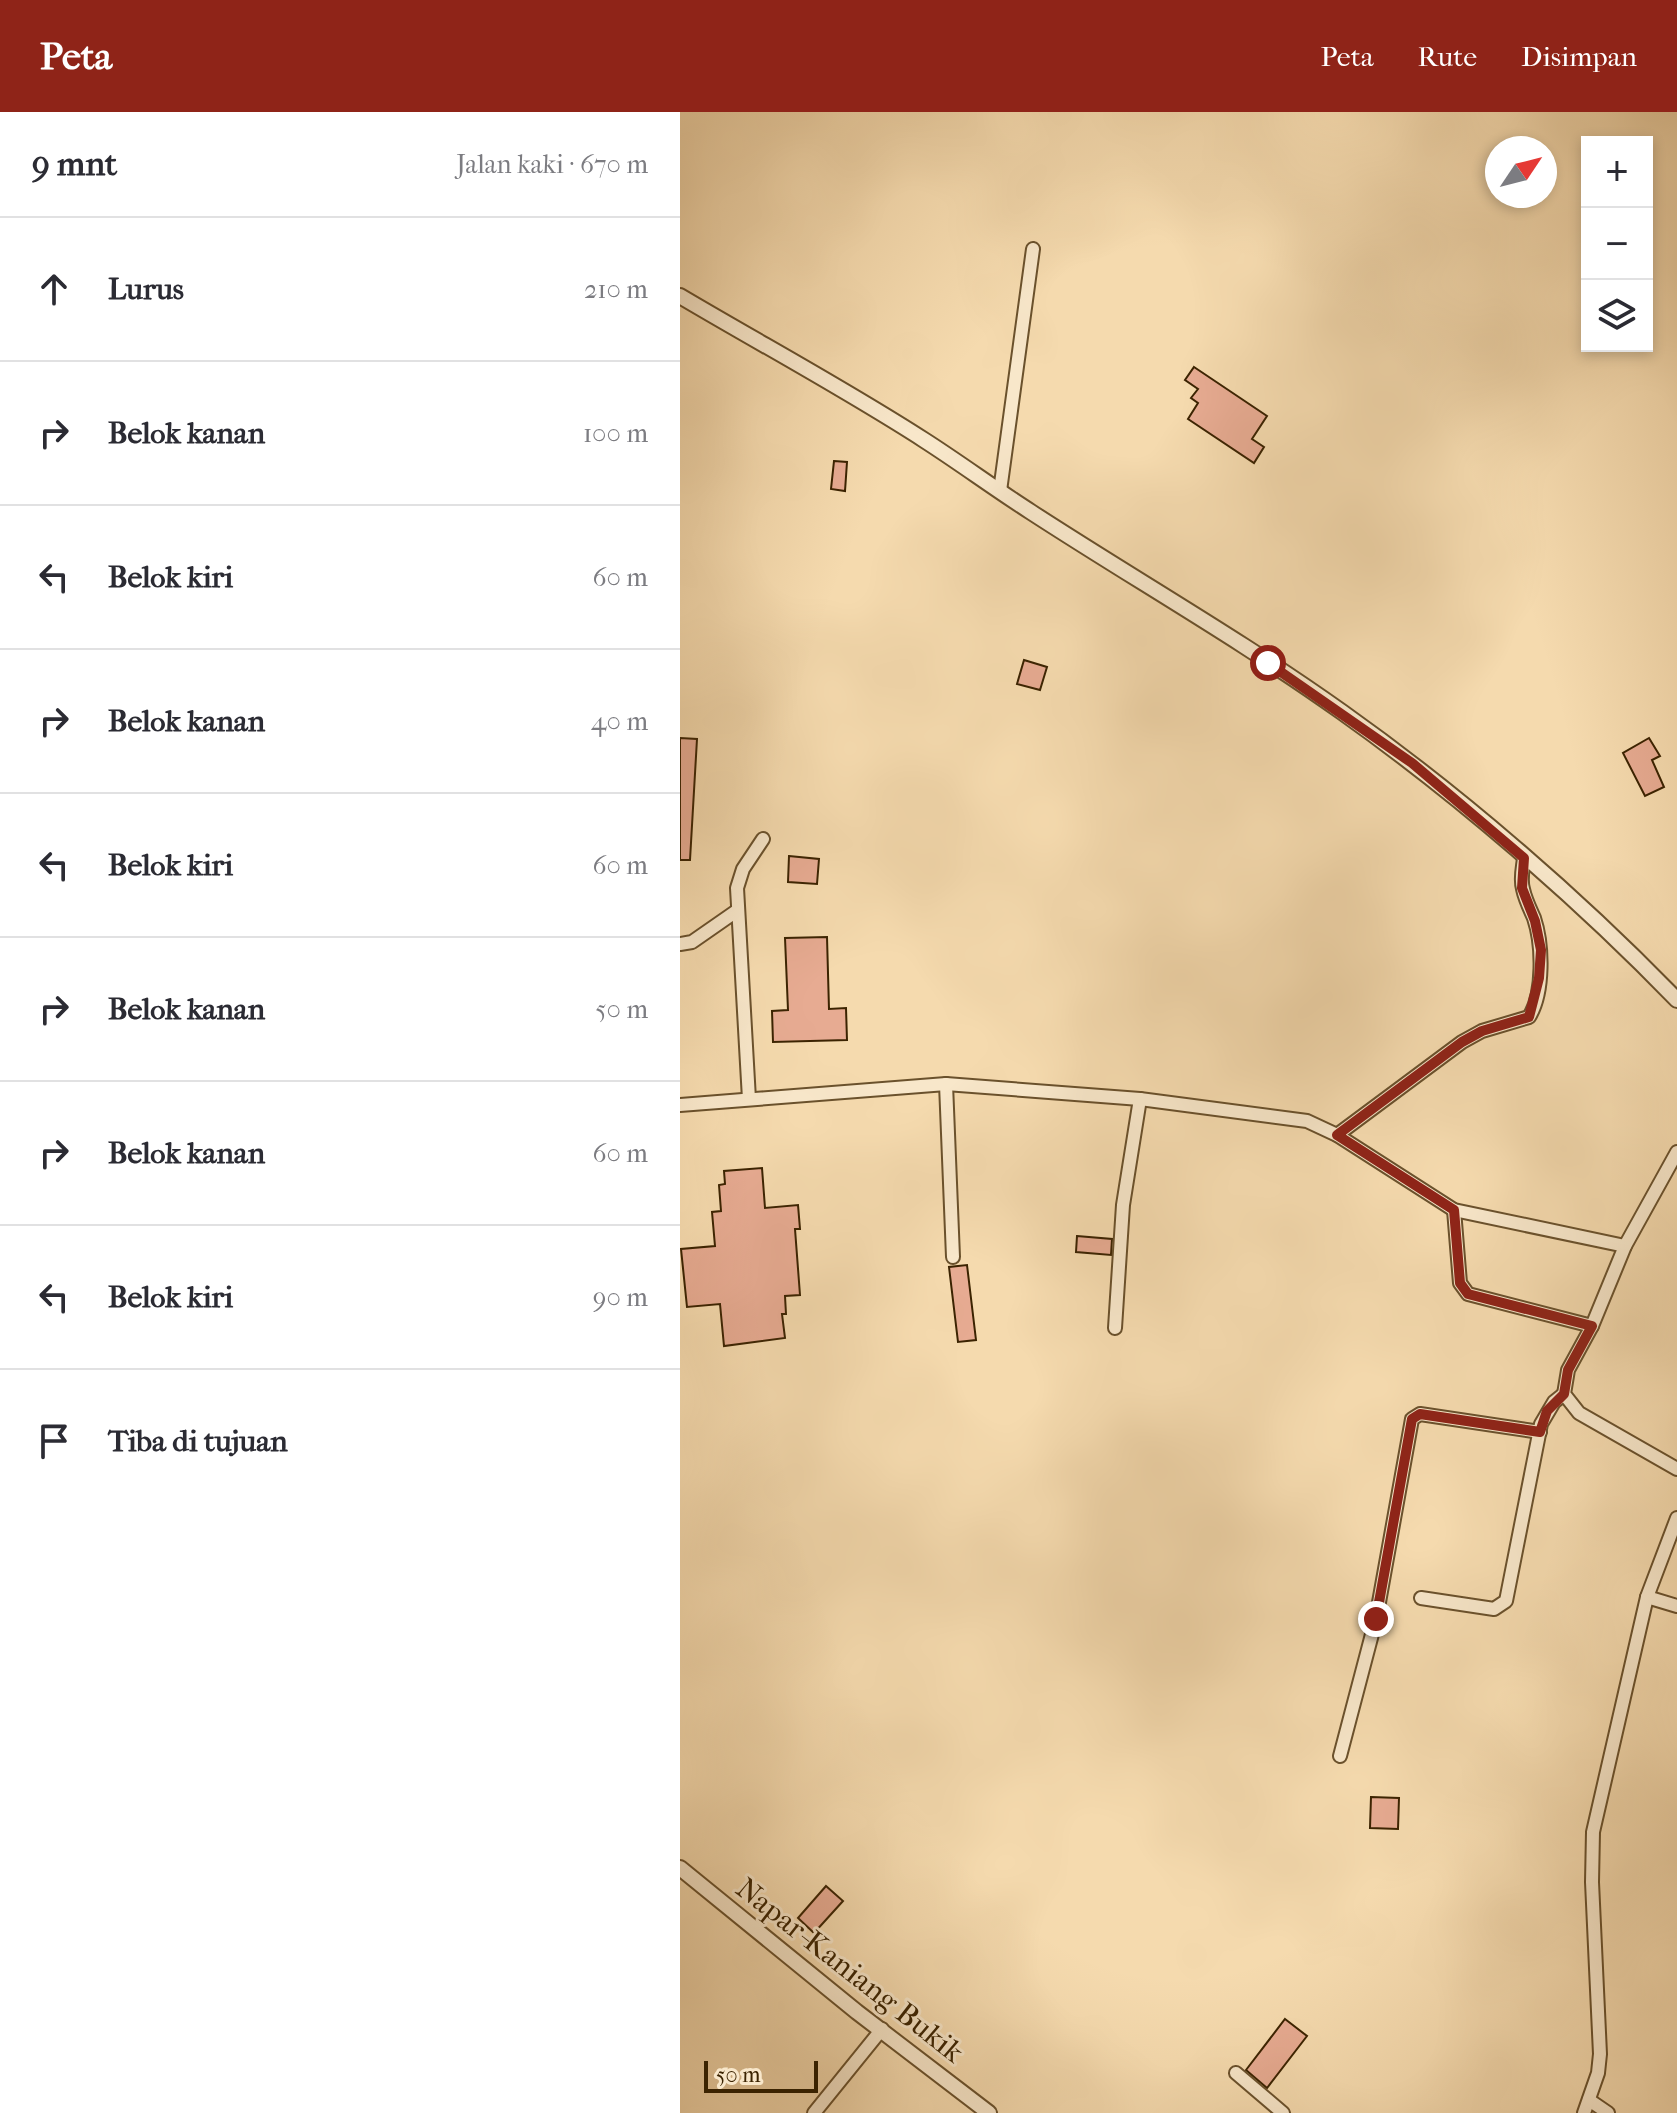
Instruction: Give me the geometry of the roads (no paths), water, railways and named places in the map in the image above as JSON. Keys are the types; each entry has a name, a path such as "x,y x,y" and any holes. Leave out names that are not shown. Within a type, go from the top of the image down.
{"street":[{"path":"1000,491 1033,249"},
{"path":"680,296 923,439 1340,711 1412,763 1524,858 1617,938 1677,1000"},
{"path":"749,1099 737,888 743,869 763,839"},
{"path":"1337,1135 1462,1042 1482,1031 1529,1017 1539,978 1541,950 1535,921 1522,888 1524,858"},
{"path":"680,944 692,942 738,910"},
{"path":"946,1084 953,1257"},
{"path":"680,1105 946,1084 1140,1099 1307,1121 1337,1135 1454,1210 1625,1246"},
{"path":"1115,1328 1123,1205 1140,1099"},
{"path":"1421,1598 1494,1609 1506,1601 1540,1432 1547,1411 1564,1394 1568,1370 1592,1326 1625,1246 1677,1152"},
{"path":"1454,1210 1460,1283 1464,1291 1592,1326"},
{"path":"1564,1394 1579,1413 1677,1469"},
{"path":"1340,1756 1376,1619 1412,1419 1420,1414 1540,1432"},
{"path":"1608,2113 1586,2107 1598,2073 1600,2036 1592,1882 1593,1832 1647,1597 1677,1518"},
{"path":"1647,1597 1677,1606"},
{"name":"Napar-Kaniang Bukik","path":"680,1868 857,2012 989,2113"},
{"path":"814,2113 882,2029"},
{"path":"1236,2073 1283,2113"}]}
